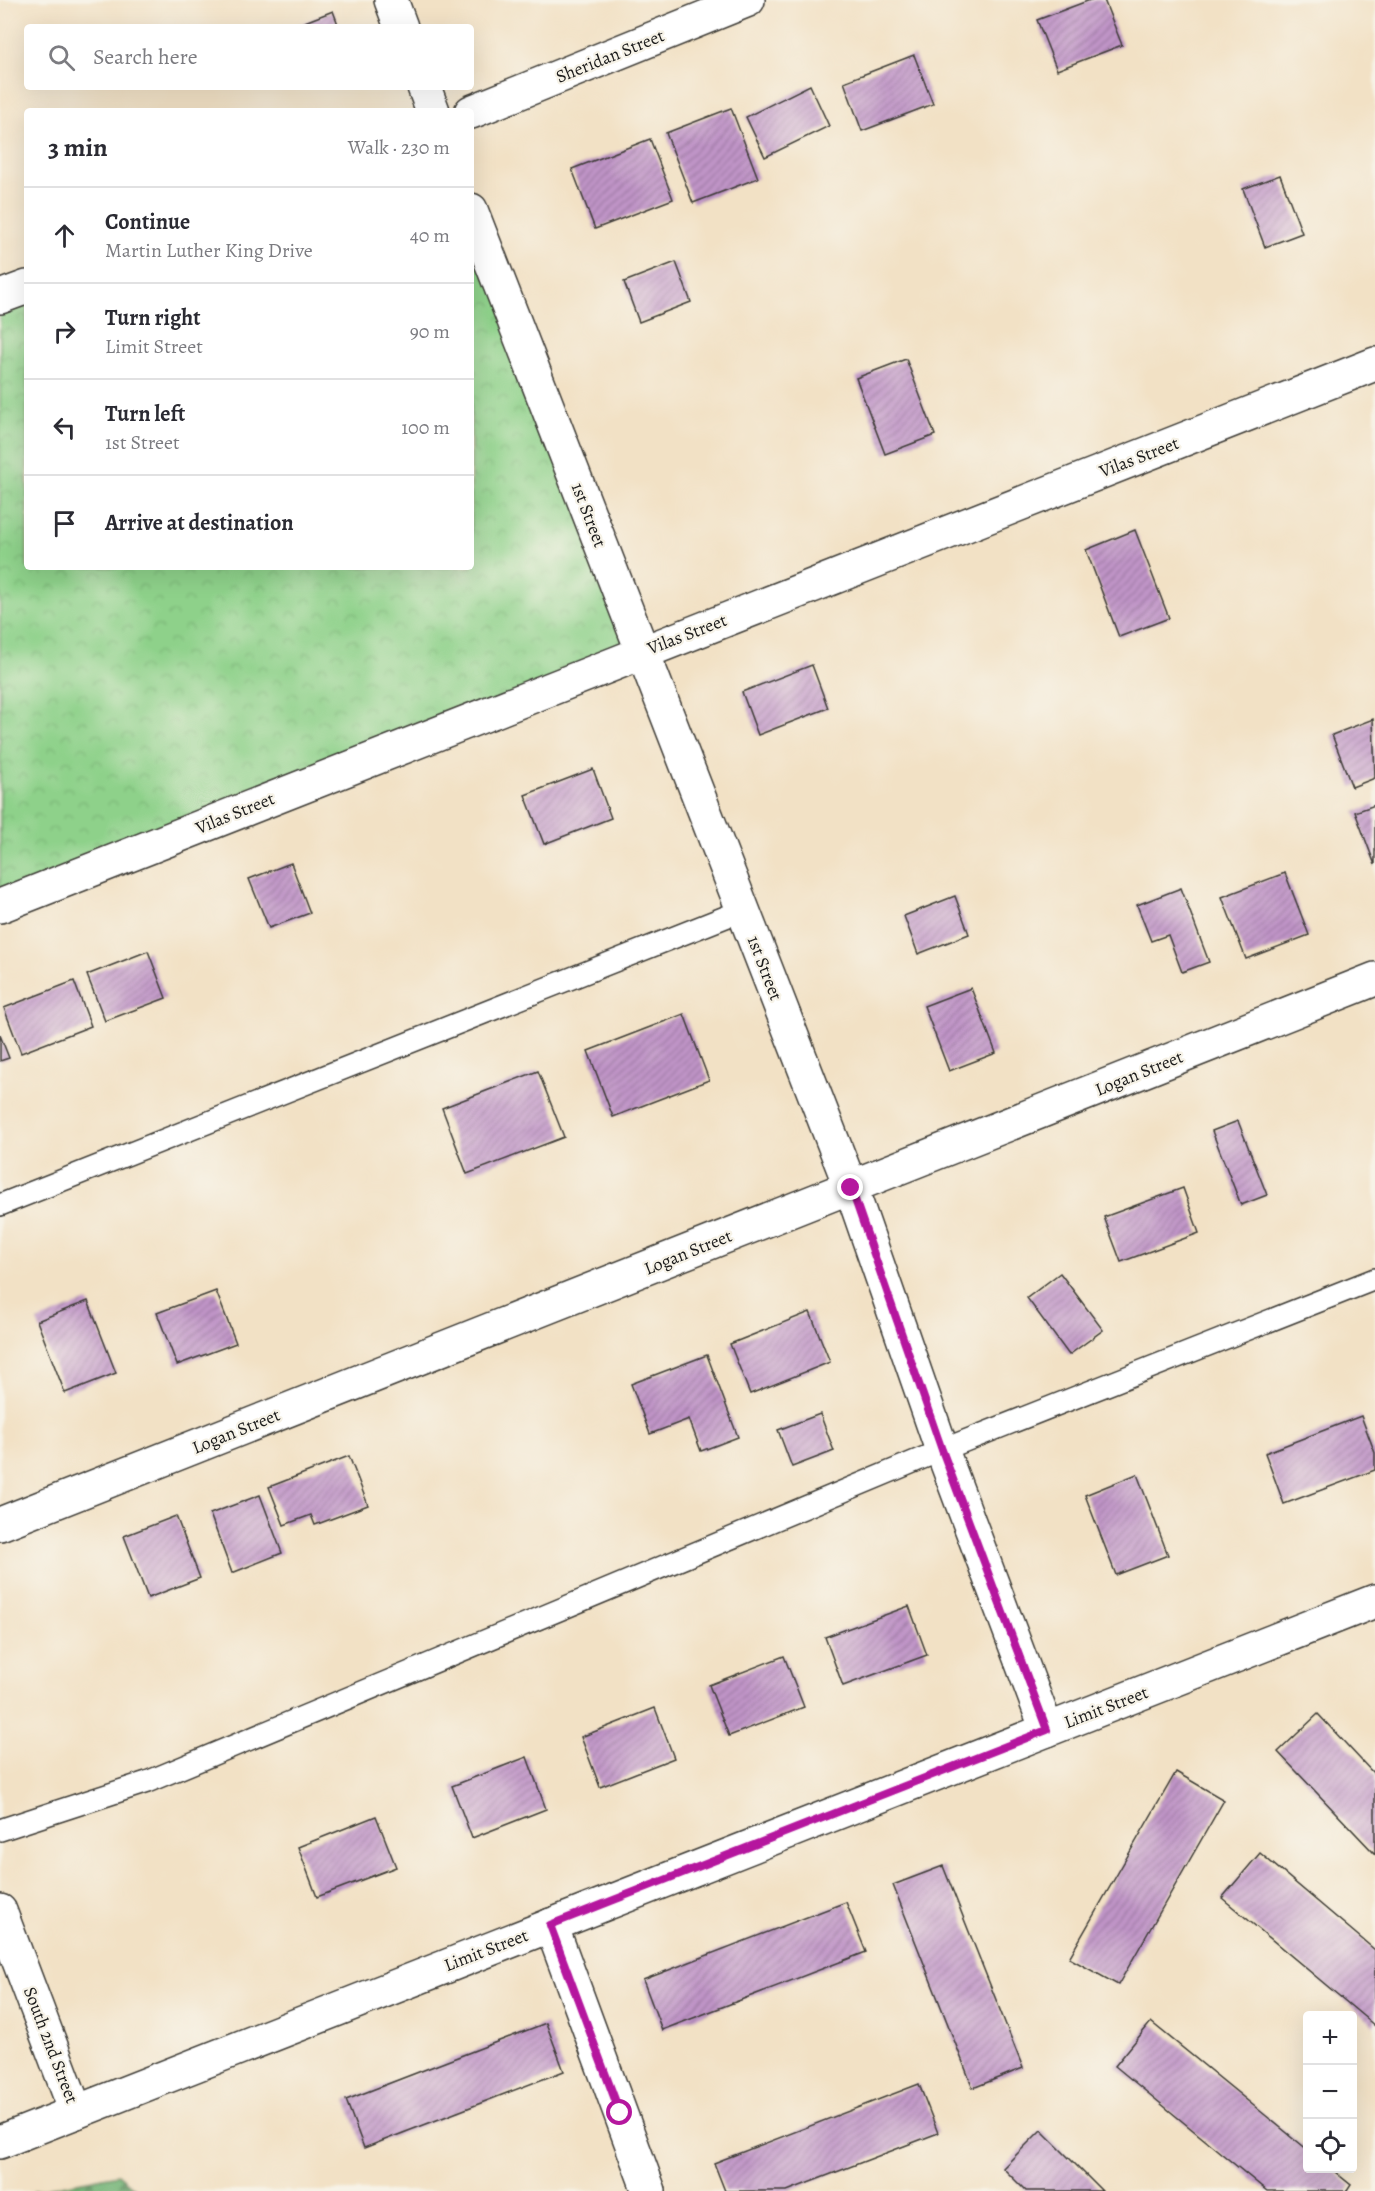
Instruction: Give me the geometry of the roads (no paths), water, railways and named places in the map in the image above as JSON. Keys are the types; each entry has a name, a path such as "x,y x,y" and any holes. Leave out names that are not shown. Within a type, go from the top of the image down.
{"street":[{"path":"391,0 400,24"},
{"name":"Sheridan Street","path":"474,111 748,0"},
{"path":"425,90 432,108"},
{"name":"1st Street","path":"474,218 851,1188 942,1450 1047,1730"},
{"path":"0,297 24,288"},
{"name":"Vilas Street","path":"0,906 1375,364"},
{"name":"Logan Street","path":"0,1524 1375,979"},
{"name":"Limit Street","path":"0,2142 1375,1601"},
{"name":"South 2nd Street","path":"0,1911 76,2112"},
{"path":"550,1925 649,2191"}],"lane":[{"path":"0,1206 743,910"},
{"path":"0,1830 147,1782 942,1450 1375,1280"}]}
